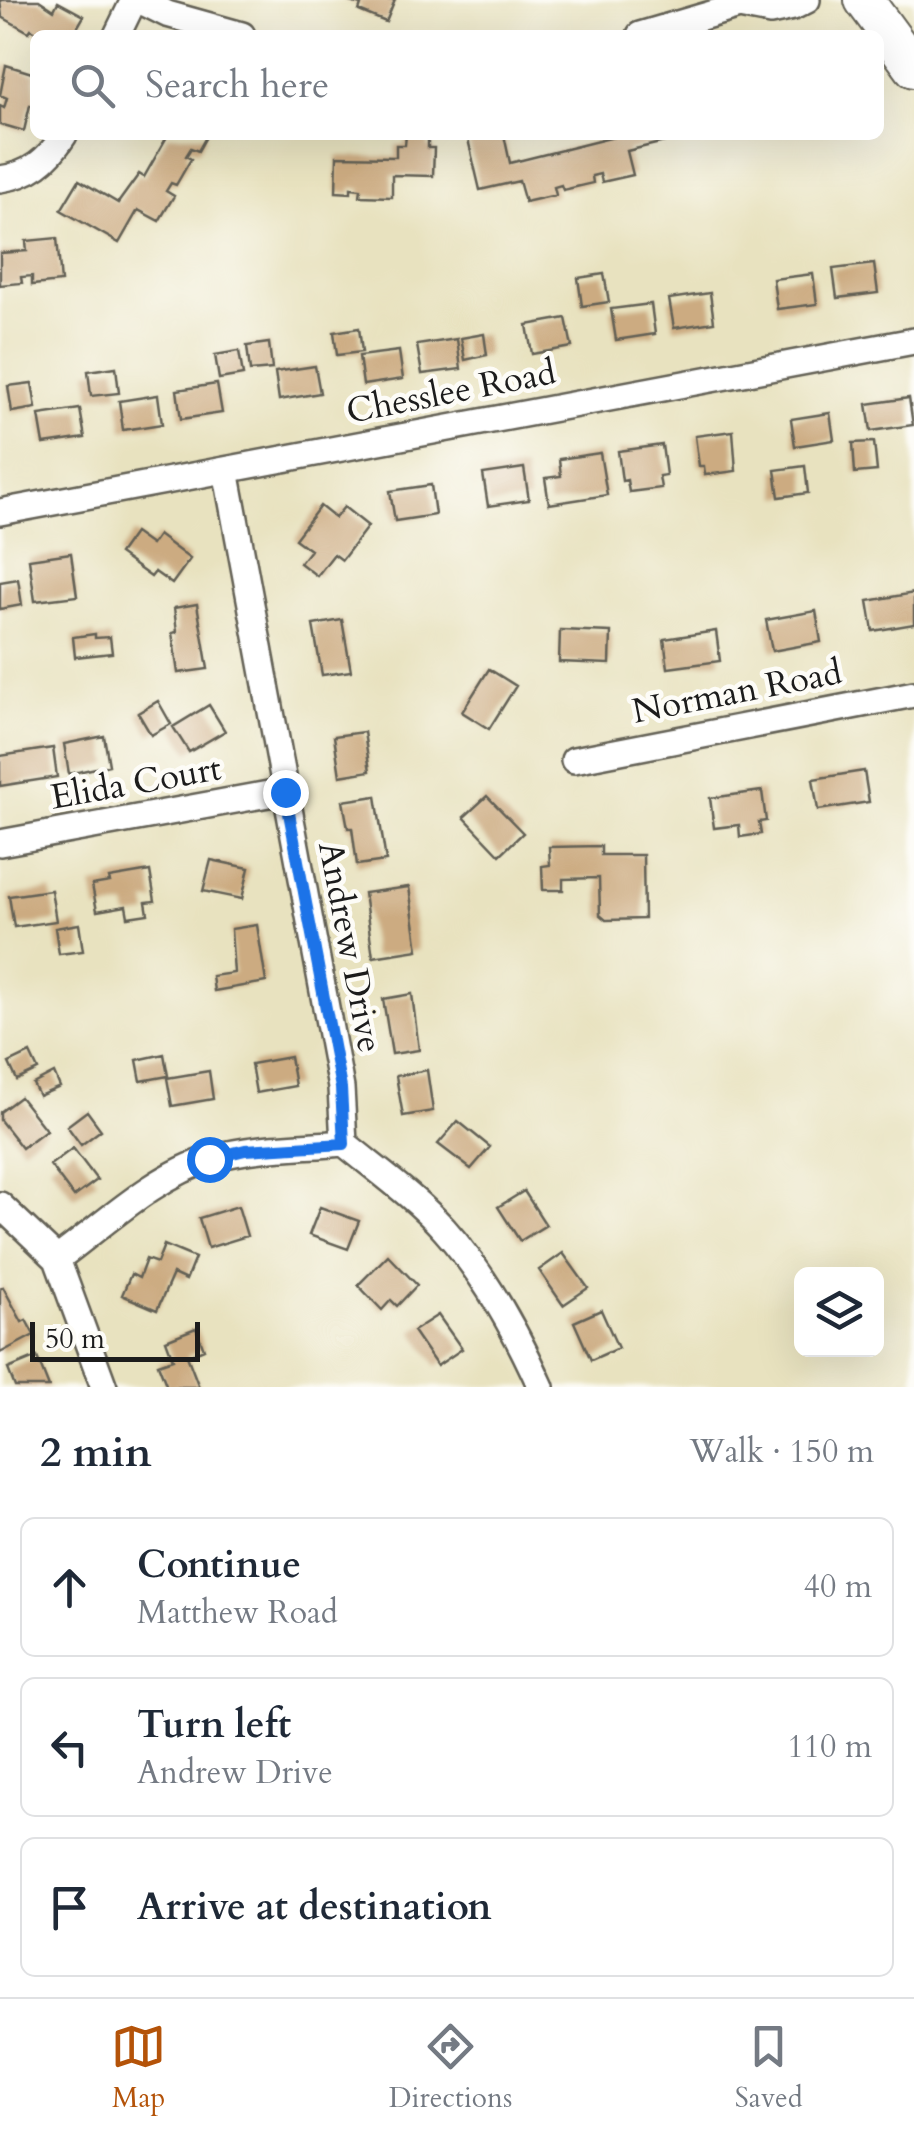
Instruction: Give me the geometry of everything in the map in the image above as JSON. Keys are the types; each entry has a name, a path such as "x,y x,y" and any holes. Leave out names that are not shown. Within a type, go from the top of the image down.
{"main road":[{"path":"864,0 914,68"}],"street":[{"path":"120,30 137,0 167,14 224,30"},
{"path":"656,30 742,3 770,12 807,0"},
{"path":"0,179 30,170 52,154 61,140"},
{"name":"Chesslee Road","path":"0,512 914,341"},
{"name":"Andrew Drive","path":"226,470 341,1088 344,1144"},
{"name":"Norman Road","path":"574,760 914,694"},
{"name":"Elida Court","path":"0,843 285,792"},
{"path":"57,1259 158,1184 209,1159 245,1150 344,1144 444,1230 497,1301 542,1387"},
{"path":"0,1205 57,1259 104,1387"}],"building":[{"path":"0,0 39,0 54,10 58,2 84,16 76,30 29,32 2,17"},
{"path":"342,0 395,0 386,22 359,11 361,5"},
{"path":"6,65 30,72 30,105 24,131 0,124 0,106 4,108 7,98 0,95"},
{"path":"165,140 204,140 198,151 191,148 186,156 191,159 176,185 171,183 166,191 174,196 159,221 138,210 119,243 61,210 79,180 118,203 139,174 144,177"},
{"path":"406,140 428,140 428,148 434,148 433,176 392,175 392,197 360,196 361,189 351,188 351,193 336,192 337,156 396,157 396,145 405,145"},
{"path":"468,140 505,140 510,163 602,140 664,142 627,151 633,175 602,182 600,174 592,176 593,183 563,190 561,185 554,187 556,195 525,202 519,181 480,190"},
{"path":"57,238 61,282 32,285 32,276 21,277 22,283 0,285 0,253 27,251 26,241"},
{"path":"874,264 878,293 837,298 833,269"},
{"path":"604,274 609,302 582,306 578,278"},
{"path":"813,274 817,304 777,309 773,279"},
{"path":"710,293 714,322 674,328 669,299"},
{"path":"651,304 655,334 616,340 611,309"},
{"path":"566,318 572,347 532,354 527,325"},
{"path":"359,328 362,352 337,355 334,332"},
{"path":"484,334 487,355 465,360 461,338"},
{"path":"457,339 461,369 422,374 417,345"},
{"path":"269,343 272,369 250,371 247,346"},
{"path":"239,351 243,375 219,379 215,355"},
{"path":"399,351 403,379 363,385 359,356"},
{"path":"315,366 320,393 279,400 275,372"},
{"path":"116,367 119,393 91,396 88,371"},
{"path":"32,383 36,408 12,412 8,386"},
{"path":"217,384 222,413 181,419 177,390"},
{"path":"158,395 162,424 123,430 119,401"},
{"path":"909,398 913,425 871,431 867,404"},
{"path":"80,409 85,438 44,444 39,415"},
{"path":"830,413 834,440 795,446 791,419"},
{"path":"733,431 736,471 705,475 704,466 699,466 695,436"},
{"path":"874,442 877,471 855,473 853,443"},
{"path":"662,445 666,475 659,476 661,488 629,492 627,480 622,481 618,451"},
{"path":"600,453 607,495 549,504 545,478 561,476 559,459"},
{"path":"805,466 808,493 779,497 775,470"},
{"path":"524,468 529,500 488,506 483,474"},
{"path":"431,485 435,515 395,521 390,491"},
{"path":"320,506 335,518 344,507 368,526 342,560 334,554 317,576 300,563 310,550 295,539"},
{"path":"134,533 151,545 158,535 190,559 172,584 155,572 151,577 119,554"},
{"path":"71,553 77,596 35,601 29,559"},
{"path":"18,579 22,605 0,609 0,582"},
{"path":"914,593 914,624 873,631 868,601"},
{"path":"197,604 208,669 178,673 172,633 177,632 174,608"},
{"path":"816,611 821,642 772,651 766,620"},
{"path":"342,620 351,671 322,675 313,625"},
{"path":"560,630 611,632 610,664 559,662"},
{"path":"716,631 720,661 668,668 664,639"},
{"path":"95,634 95,638 110,637 112,653 75,657 73,637"},
{"path":"489,669 516,686 489,729 462,712"},
{"path":"158,701 171,724 151,735 138,713"},
{"path":"209,705 225,731 189,752 173,727"},
{"path":"364,732 370,771 340,776 334,736"},
{"path":"104,736 109,765 69,774 64,744"},
{"path":"53,748 57,777 0,786 0,756"},
{"path":"864,771 869,802 818,810 813,779"},
{"path":"762,791 766,821 759,822 761,834 740,837 739,825 714,828 710,798"},
{"path":"376,796 386,861 357,865 352,828 348,828 343,801"},
{"path":"487,796 523,833 500,855 464,817"},
{"path":"601,846 601,855 643,855 644,919 606,920 600,915 599,878 563,879 563,890 543,890 542,866 550,865 549,847"},
{"path":"211,860 249,868 242,899 203,891"},
{"path":"150,871 155,901 146,902 148,914 128,917 126,906 97,911 92,885"},
{"path":"409,887 418,950 373,957 364,893"},
{"path":"51,890 56,921 14,927 9,896"},
{"path":"79,924 83,951 59,954 55,928"},
{"path":"257,925 266,982 214,991 212,976 234,973 231,929"},
{"path":"412,994 419,1050 392,1054 383,999"},
{"path":"30,1053 38,1070 17,1080 9,1063"},
{"path":"164,1054 168,1076 141,1081 137,1060"},
{"path":"290,1057 295,1086 256,1093 251,1064"},
{"path":"427,1070 433,1111 403,1116 396,1076"},
{"path":"209,1071 213,1099 172,1106 167,1078"},
{"path":"54,1073 60,1087 39,1096 33,1084"},
{"path":"20,1097 46,1130 22,1148 0,1120 0,1112"},
{"path":"87,1111 101,1130 81,1145 67,1126"},
{"path":"458,1121 490,1147 471,1169 438,1144"},
{"path":"73,1148 97,1180 74,1197 50,1165"},
{"path":"524,1191 546,1225 520,1241 498,1207"},
{"path":"238,1206 247,1236 208,1248 199,1218"},
{"path":"320,1207 359,1221 348,1249 309,1235"},
{"path":"164,1245 195,1258 186,1280 173,1274 157,1310 122,1295 131,1274 139,1278 146,1259 157,1263"},
{"path":"563,1253 588,1288 563,1305 539,1270"},
{"path":"388,1255 417,1285 397,1306 391,1300 382,1310 358,1285"},
{"path":"3,1287 22,1322 26,1320 34,1335 0,1353 0,1289"},
{"path":"601,1310 618,1348 591,1360 574,1322"},
{"path":"438,1315 462,1349 437,1366 413,1331"},
{"path":"196,1328 204,1349 187,1356 199,1387 167,1387 158,1364 173,1359 166,1340"},
{"path":"37,1357 49,1387 15,1387 8,1369"}],"route":[{"path":"209,1159 245,1150 344,1144 341,1088 285,792"}]}
